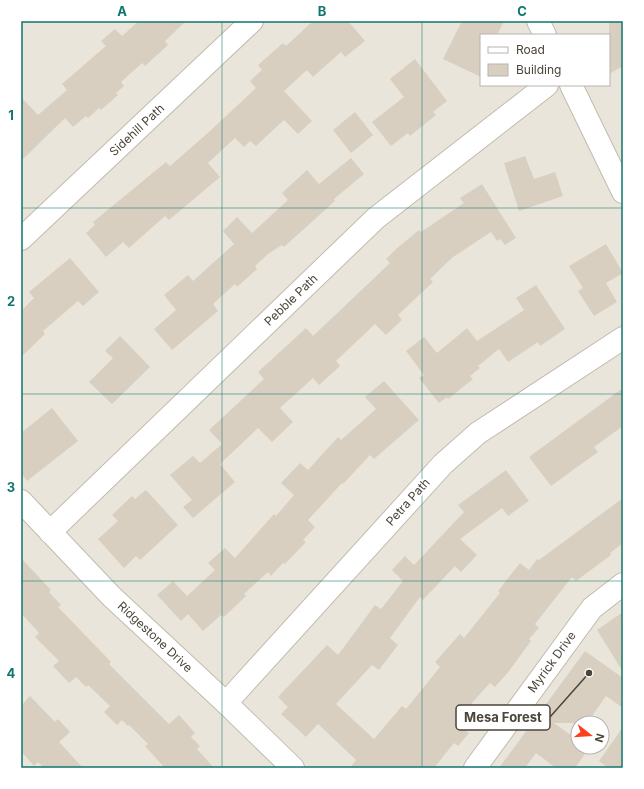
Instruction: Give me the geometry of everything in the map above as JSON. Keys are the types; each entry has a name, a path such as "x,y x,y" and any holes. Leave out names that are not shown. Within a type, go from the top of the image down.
{"street":[{"name":"Sidehill Path","path":"21,239 252,21"},
{"path":"538,21 544,34"},
{"name":"Pebble Path","path":"50,532 376,218 546,86"},
{"path":"571,86 623,192"},
{"name":"Petra Path","path":"226,702 443,464 478,433 623,338"},
{"name":"Ridgestone Drive","path":"21,501 111,596 226,702 293,768"},
{"name":"Myrick Drive","path":"475,768 592,608 623,584"}],"shaded area":[{"path":"21,21 623,21 623,768 21,768"}],"building":[{"path":"139,21 186,21 165,41 168,45 145,66 142,63 121,82 124,86 116,93 118,95 101,110 99,108 88,118 86,116 73,127 65,118 21,161 21,97 38,115 67,90 62,84 106,46 101,41 115,29 122,36"},
{"path":"313,21 348,21 365,41 345,57 341,52 313,77 307,70 284,91 312,121 298,134 284,120 256,146 250,141 244,147 235,138 208,163 220,177 169,220 165,216 129,248 123,242 106,257 86,233 95,225 93,222 166,162 170,166 210,131 256,88 250,81 262,70 258,65 283,43 286,46"},
{"path":"462,21 504,21 498,34 480,34 480,77 443,59"},
{"path":"609,21 623,21 623,66 610,73 610,34"},
{"path":"415,59 447,101 433,112 436,115 410,136 408,133 391,146 372,122 404,97 390,79"},
{"path":"355,112 373,135 351,153 333,130"},
{"path":"525,156 534,179 555,172 563,196 519,211 504,163"},
{"path":"351,158 364,174 334,199 335,201 284,247 282,245 268,254 255,266 257,269 237,287 235,284 213,304 218,311 172,350 154,329 176,310 164,295 188,275 193,281 234,244 223,231 237,217 252,233 288,200 282,193 307,170 319,184"},
{"path":"482,184 516,238 505,245 500,239 497,241 491,232 453,257 430,279 433,282 398,315 402,320 386,335 375,324 336,361 340,366 319,385 313,378 280,408 293,422 272,442 258,428 220,464 235,482 193,518 183,507 192,500 170,475 193,456 200,463 222,444 209,430 264,379 258,372 306,328 313,336 390,263 386,259 396,249 419,230 421,232 464,203 460,198"},
{"path":"606,244 623,273 606,283 617,302 594,316 578,291 583,288 569,266"},
{"path":"70,258 99,292 83,306 78,301 43,331 45,334 21,357 21,311 34,298 29,292"},
{"path":"536,285 565,329 540,346 538,342 508,362 499,349 478,366 480,368 470,376 473,379 448,399 447,397 439,403 419,378 424,375 406,351 424,337 437,353 467,328 477,341 524,310 516,298"},
{"path":"120,336 150,367 112,404 89,382 113,358 105,351"},
{"path":"384,381 419,420 374,459 370,455 343,484 342,483 308,520 315,527 303,540 306,542 271,576 268,572 244,594 246,596 224,617 221,615 203,631 188,614 181,621 157,595 173,581 187,596 215,570 208,563 225,548 235,558 274,514 276,516 294,495 281,483 300,463 308,470 338,437 341,440 376,409 365,397"},
{"path":"623,388 623,426 594,447 598,452 551,486 529,457"},
{"path":"52,408 78,441 27,481 21,473 21,433"},
{"path":"506,470 529,501 508,516 502,508 460,539 477,555 461,572 455,566 423,600 420,597 390,638 398,645 379,670 372,665 336,704 374,739 402,706 406,709 440,667 435,662 460,634 464,638 500,593 498,591 520,563 529,570 537,559 539,560 623,498 623,543 610,553 611,555 576,581 572,577 535,624 539,628 529,639 531,641 509,671 495,687 490,683 471,704 480,711 465,730 469,733 458,746 454,743 434,768 350,768 356,760 318,724 306,737 281,714 288,707 278,697 327,645 338,655 375,605 381,609 403,581 392,570 405,556 414,565 464,512 458,505"},
{"path":"146,490 178,525 140,560 136,556 124,568 98,539 118,521 112,515 132,496 135,499"},
{"path":"21,558 51,590 49,592 61,605 58,607 111,662 109,664 169,724 179,715 195,733 191,737 200,746 197,749 214,768 165,768 145,746 148,744 129,725 128,726 122,720 117,725 104,712 110,706 88,685 86,687 76,677 69,683 53,666 59,661 35,637 39,633 21,613"},
{"path":"623,612 623,672 597,630"},
{"path":"585,651 623,678 623,708 606,696 593,715 570,715 570,723 554,723 570,734 570,755 584,755 575,768 556,768 536,753 525,768 499,768"},
{"path":"30,696 55,722 58,719 70,732 59,742 83,768 44,768 38,762 34,766 21,751 21,706"},
{"path":"623,727 623,768 608,768 599,761 603,755 610,755 610,745"}],"place":[{"name":"Mesa Forest","path":"589,673"}]}
